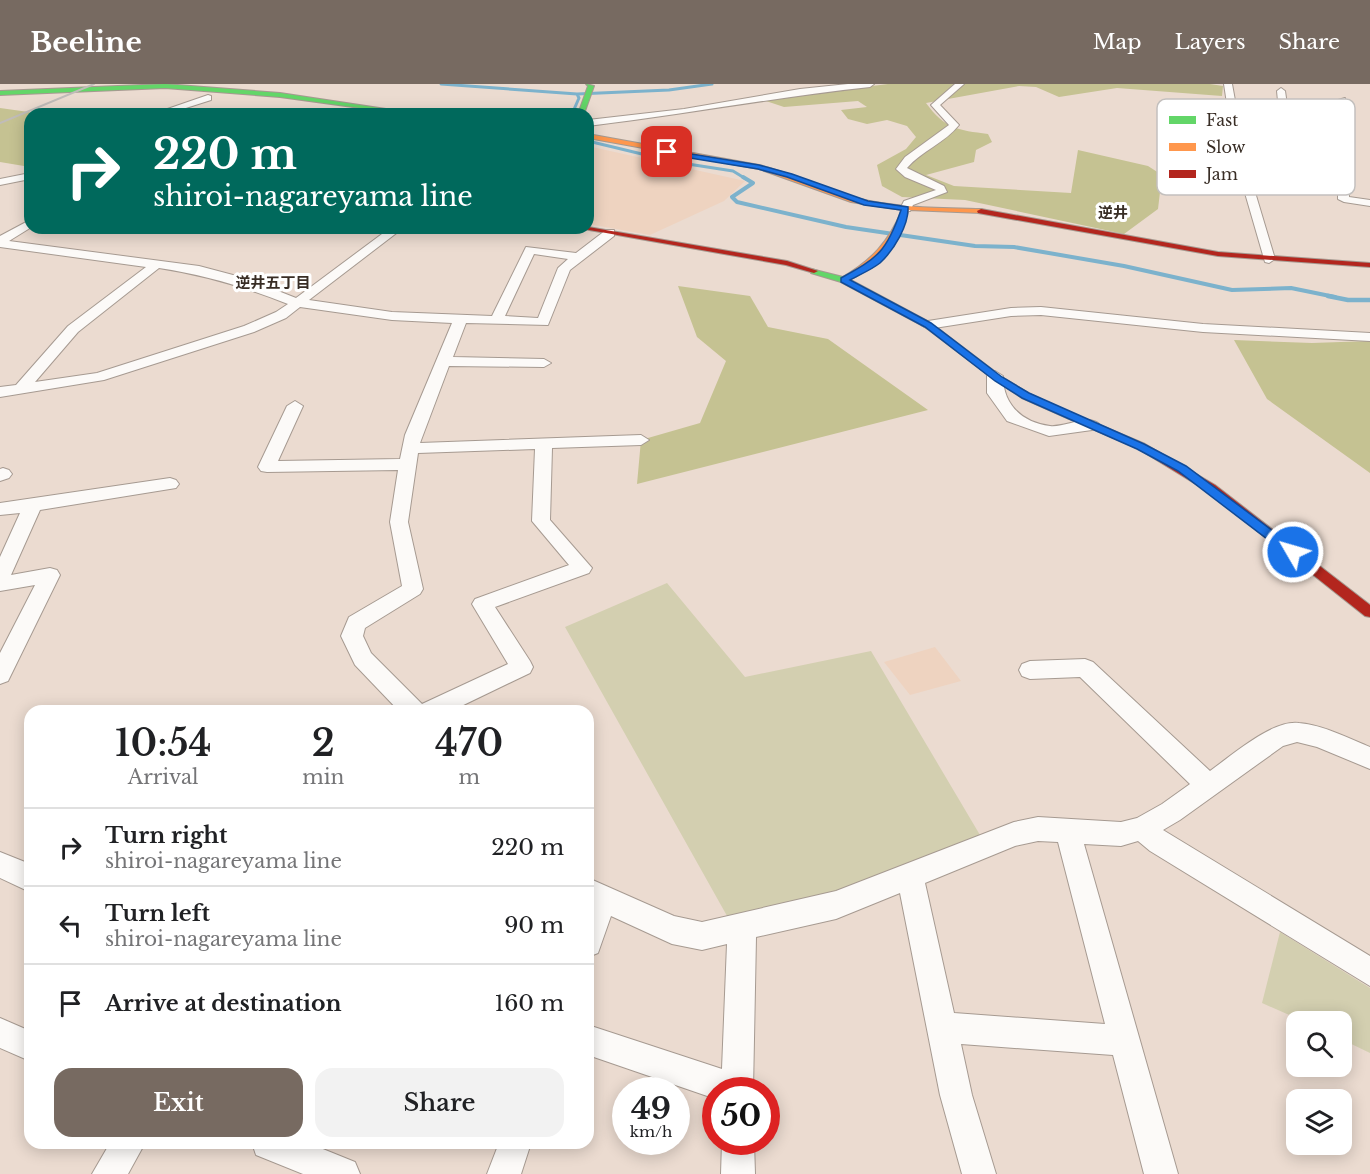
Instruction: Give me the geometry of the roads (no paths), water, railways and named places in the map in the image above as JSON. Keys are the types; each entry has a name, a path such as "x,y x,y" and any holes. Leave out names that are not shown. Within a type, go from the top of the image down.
{"street":[{"path":"583,108 591,86 589,84"},
{"path":"594,122 684,112 800,92 870,84"},
{"path":"844,280 875,262 887,250 898,231 908,203 942,192 940,188 901,169 909,159 954,125 935,105 960,84"},
{"path":"1228,84 1231,99"},
{"path":"0,93 165,87 312,99 374,108"},
{"path":"290,108 329,89"},
{"path":"177,108 208,98"},
{"path":"594,137 759,167 866,203 906,209 987,211 1176,248 1269,259 1370,265"},
{"path":"0,182 24,177"},
{"path":"1251,195 1269,259"},
{"path":"1344,195 1344,199 1370,203"},
{"path":"0,242 24,227"},
{"path":"594,230 787,262 844,280 928,325 995,376 1047,407 1141,446 1192,475 1370,612"},
{"path":"0,242 199,270 243,282 298,303 392,316 418,316 460,321 543,322 564,268 610,233"},
{"path":"0,392 99,377 249,329 282,315 389,234"},
{"path":"496,321 530,250 579,257"},
{"path":"21,389 73,329 156,265"},
{"path":"928,325 1011,312 1041,311 1215,329 1370,337"},
{"path":"408,705 363,659 352,636 356,623 413,590 399,522 409,456 413,435 460,321"},
{"path":"442,361 544,363"},
{"path":"995,376 995,393 1013,418 1049,431 1092,425"},
{"path":"296,406 267,467 544,444 641,440"},
{"path":"442,705 522,667 483,604 582,568 541,521 544,444"},
{"path":"0,509 170,484"},
{"path":"0,578 33,505"},
{"path":"0,584 50,575 0,675"},
{"path":"1030,670 1085,668 1209,786"},
{"path":"596,894 672,930 702,936 836,905 1014,834 1038,829 1121,834 1142,828 1171,812 1276,738 1297,732 1320,738 1370,758"},
{"path":"1142,828 1169,848 1370,972"},
{"path":"1068,831 1161,1174"},
{"path":"0,865 24,875"},
{"path":"910,876 956,1095 980,1174"},
{"path":"594,1042 737,1090 742,928"},
{"path":"941,1027 1125,1041"},
{"path":"0,1033 24,1043"},
{"path":"109,1174 125,1149"},
{"path":"283,1149 343,1174"},
{"path":"504,1174 513,1149"},
{"path":"738,1155 738,1174"}],"waterway":[{"path":"441,84 577,94"},
{"path":"577,94 669,90 712,84"},
{"path":"575,108 579,98 577,94"},
{"path":"594,142 675,162 733,171 746,179"},
{"path":"743,177 753,183 732,197 737,202 846,227 975,246 1014,247 1124,266 1232,290 1291,288 1335,297"},
{"path":"1328,296 1348,300 1370,300"}],"railway":[{"path":"36,108 94,84"},
{"path":"0,123 24,113"}],"district":[{"name":"逆井","path":"1113,213"},
{"name":"逆井五丁目","path":"273,283"}]}
